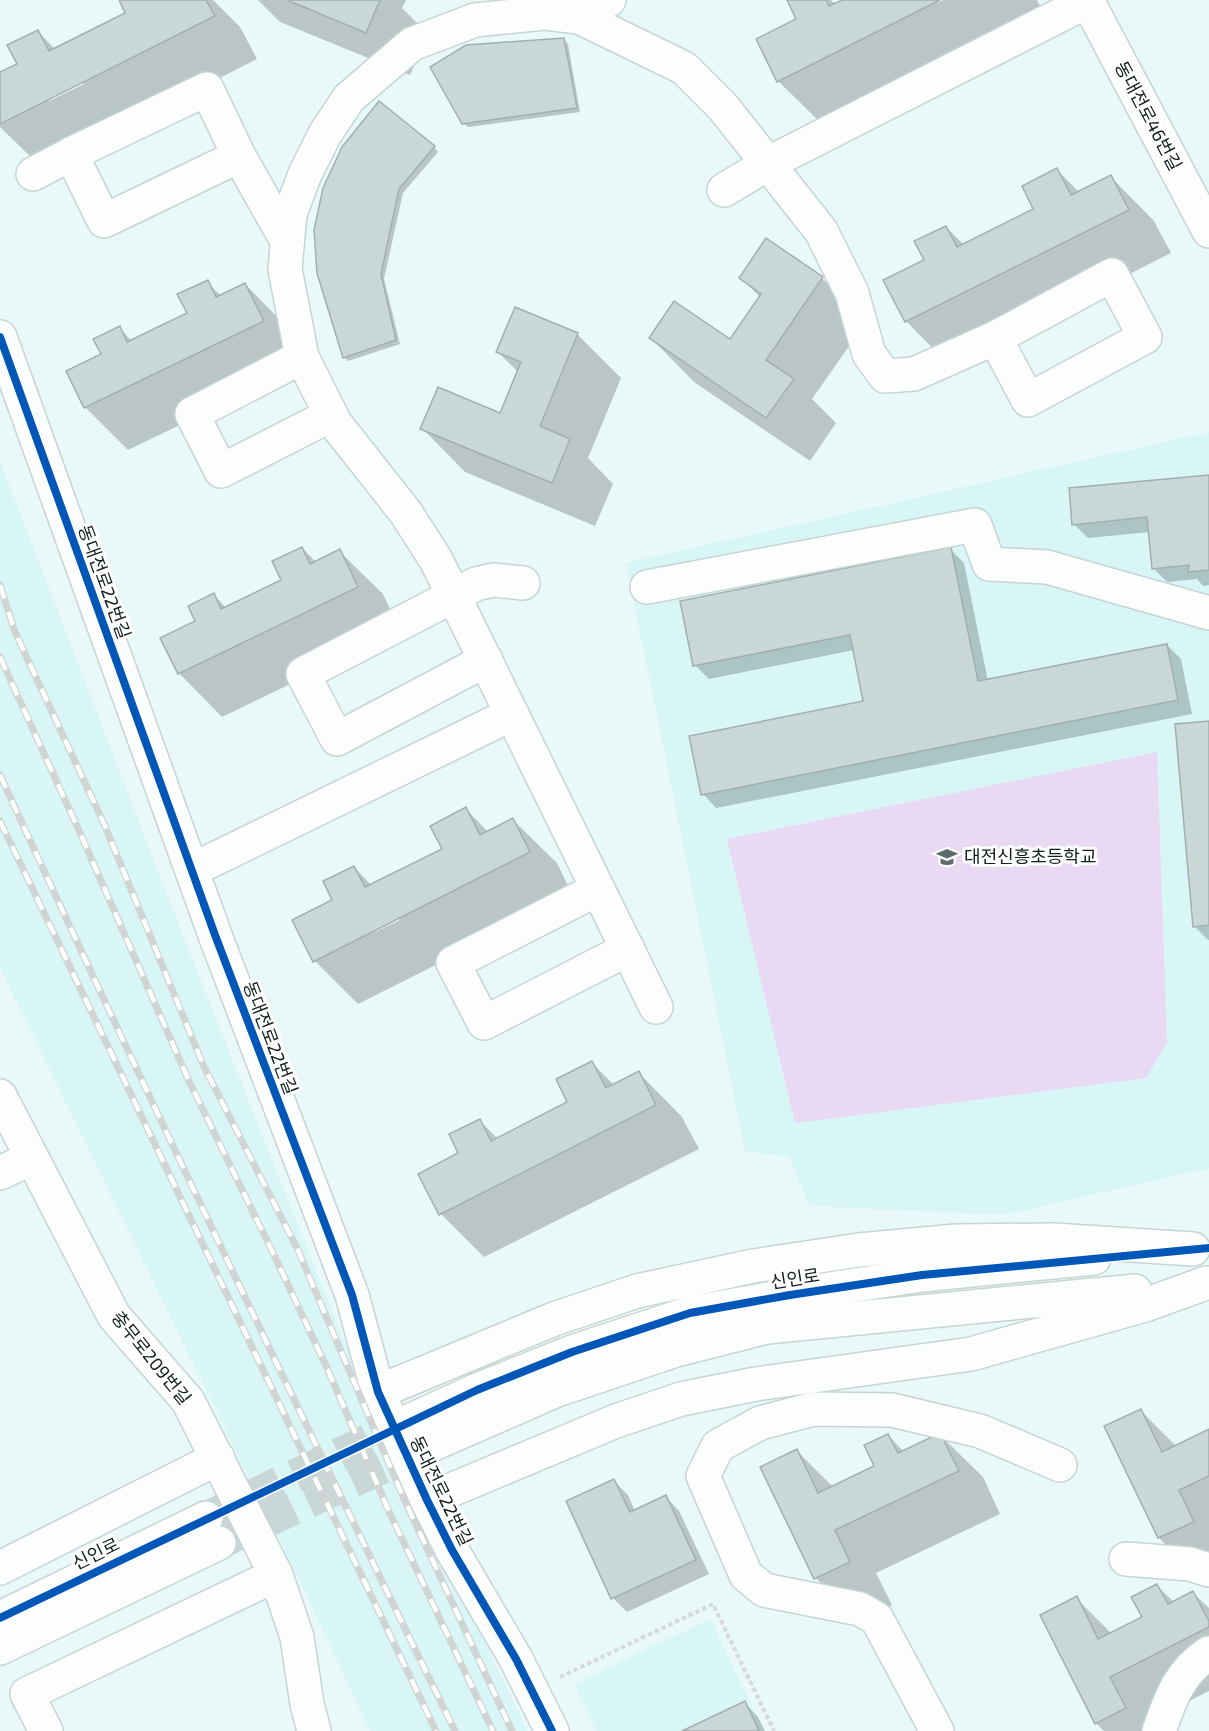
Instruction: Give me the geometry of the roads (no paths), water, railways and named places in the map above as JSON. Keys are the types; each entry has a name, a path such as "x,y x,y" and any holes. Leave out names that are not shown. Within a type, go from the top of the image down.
{"street":[{"path":"579,17 609,0"},
{"path":"724,190 769,163 1088,0"},
{"name":"동대전로46번길","path":"1088,0 1209,231"},
{"path":"656,1007 436,560 406,513 335,423 302,357 285,269 287,241 290,214 305,174 325,134 349,98 412,44 475,20 545,13 579,17 684,68 723,107 821,231 852,293 869,354 885,376 914,374 995,338"},
{"path":"33,174 207,89 239,156 287,241"},
{"path":"71,154 104,221 239,156"},
{"name":"동대전로22번길","path":"0,337 192,870 352,1295 378,1392 452,1550 516,1659 552,1731"},
{"path":"302,357 192,414 221,471 331,415"},
{"path":"647,587 975,525 989,564 1047,567 1209,614"},
{"path":"486,660 337,739 303,674 476,584 494,580 523,583"},
{"path":"192,870 512,714"},
{"path":"598,889 453,963 484,1023 628,949"},
{"name":"충무로209번길","path":"0,1096 114,1316 188,1401 276,1575 297,1637 307,1704 314,1731"},
{"path":"0,1173 32,1158"},
{"name":"신인로","path":"378,1392 554,1318 637,1291 753,1266 859,1250 956,1241 1054,1240 1201,1248"},
{"name":"신인로","path":"1201,1248 922,1275 690,1313 572,1352 477,1390 414,1436 676,1350 767,1327 1207,1283"},
{"name":"신인로","path":"427,1500 616,1421 681,1399 756,1384 971,1354 1145,1305 1207,1283"},
{"path":"937,1731 878,1619 860,1609 764,1590 746,1575 703,1476 718,1446 760,1423 813,1409 892,1410 980,1431 1060,1465"},
{"path":"0,1568 218,1458"},
{"name":"신인로","path":"0,1618 212,1531 0,1648"},
{"path":"1126,1559 1190,1564 1209,1570"},
{"path":"46,1731 27,1694 276,1575"},
{"path":"1159,1731 1175,1689 1198,1660 1209,1653"}],"tunnel":[{"path":"206,1518 405,1423"},
{"path":"219,1543 422,1449"}],"railway":[{"path":"0,585 15,632 105,826 204,1067 297,1248 404,1499 512,1731"},
{"path":"0,657 188,1079 327,1368 387,1507 493,1731"},
{"path":"0,775 224,1254 455,1731"},
{"path":"0,821 436,1731"}],"place":[{"name":"대전신흥초등학교","path":"947,857"}]}
